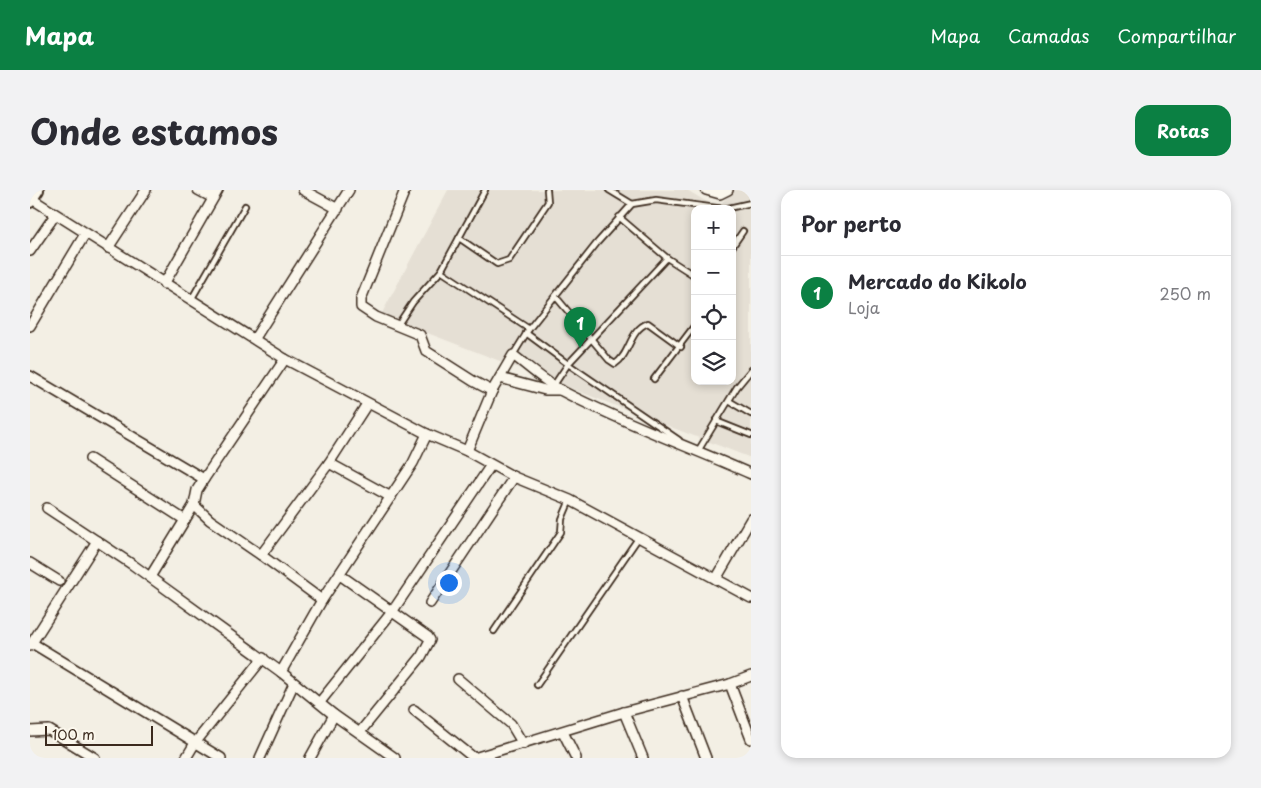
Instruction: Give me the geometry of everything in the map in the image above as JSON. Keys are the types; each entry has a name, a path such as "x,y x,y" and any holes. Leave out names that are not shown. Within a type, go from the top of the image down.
{"street":[{"path":"108,248 146,190"},
{"path":"164,284 215,194 198,190"},
{"path":"303,190 338,209"},
{"path":"255,338 349,190"},
{"path":"405,190 361,299 363,310 420,335 426,351 473,382 492,391"},
{"path":"706,190 720,194 728,190"},
{"path":"33,197 55,215 164,284 255,338 285,359 427,434 467,451 514,477 570,500 751,598"},
{"path":"30,250 55,215"},
{"path":"30,326 85,234"},
{"path":"467,451 492,391 513,355 558,388 648,431 688,446 751,474"},
{"path":"150,577 194,505 197,490 285,359"},
{"path":"30,376 204,479"},
{"path":"500,378 545,390 558,388"},
{"path":"261,555 329,463 367,404"},
{"path":"282,672 322,600 413,463 427,434"},
{"path":"90,459 185,520"},
{"path":"329,463 390,497"},
{"path":"320,702 392,612 491,465"},
{"path":"430,603 514,477"},
{"path":"194,505 210,520 322,600"},
{"path":"47,508 150,577 263,658 334,715 395,758"},
{"path":"716,579 751,519"},
{"path":"97,541 31,645 221,758"},
{"path":"30,563 59,581"},
{"path":"340,575 430,640 421,657 360,732"},
{"path":"186,758 195,743 263,658"},
{"path":"414,710 474,758 624,712 730,684 751,676"},
{"path":"458,679 512,724 523,744"},
{"path":"260,758 294,682"},
{"path":"730,684 751,738"},
{"path":"682,696 706,758"},
{"path":"624,712 642,758"},
{"path":"310,758 334,715"},
{"path":"30,730 49,730 95,758"},
{"path":"563,732 576,758"}],"lane":[{"path":"397,326 413,302 441,271 484,190"},
{"path":"458,238 497,264 504,264 509,260 548,202 547,190"},
{"path":"609,190 632,204"},
{"path":"513,355 528,331 619,217 632,204 661,200 724,208 751,203"},
{"path":"192,300 244,206"},
{"path":"619,217 667,258 691,273"},
{"path":"736,241 743,231"},
{"path":"558,388 568,364 667,258"},
{"path":"441,271 528,331 568,364 688,446"},
{"path":"556,297 615,364 619,362 631,339 648,323 681,347"},
{"path":"654,379 681,347 691,331"},
{"path":"698,451 751,370"},
{"path":"729,401 751,414"},
{"path":"716,421 751,435"},
{"path":"494,631 561,532 562,519 570,500"},
{"path":"537,685 639,537"}],"shaded area":[{"path":"448,190 687,190 712,205 691,205 691,385 736,385 736,205 720,205 734,190 751,190 751,458 381,315"}],"place":[{"name":"Mercado do Kikolo","path":"580,348"}]}
